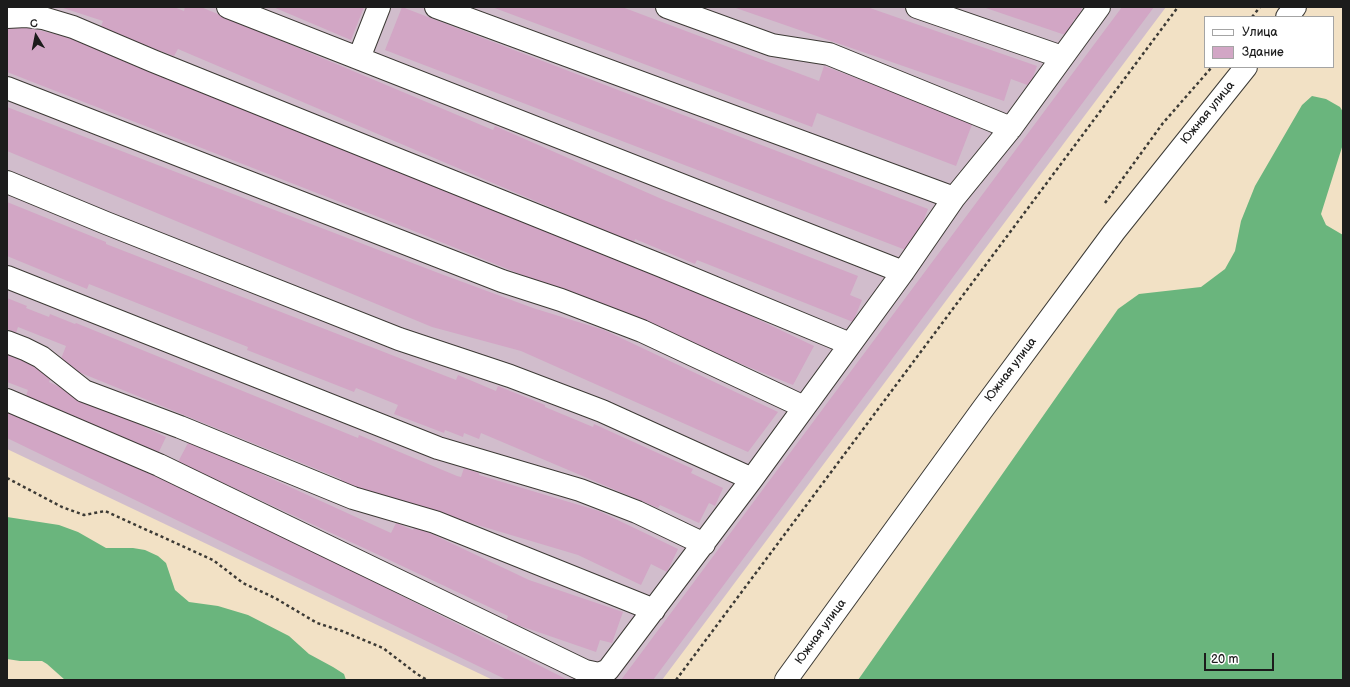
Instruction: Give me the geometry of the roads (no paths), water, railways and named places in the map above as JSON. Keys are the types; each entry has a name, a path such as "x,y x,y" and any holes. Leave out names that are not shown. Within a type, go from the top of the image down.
{"main road":[{"path":"228,7 903,272"},
{"path":"359,58 379,7"},
{"path":"436,7 954,198"},
{"path":"667,7 772,45 829,54 1011,128"},
{"path":"917,7 1062,57"},
{"path":"7,400 159,465 585,671 599,674 608,670 704,544 903,272 954,198 1011,128 1099,7"},
{"path":"1288,16 1295,7"},
{"path":"7,17 26,16 43,18 73,27 153,61 662,266 850,344"},
{"name":"Южная улица","path":"786,680 982,410 1114,232 1245,68"},
{"path":"7,88 502,281 561,300 642,331 804,406"},
{"path":"7,182 399,339 510,376 602,411 752,479"},
{"path":"7,277 438,448 580,490 637,512 704,544"},
{"path":"7,342 41,357 84,391 180,427 353,498 435,522 654,610"}]}
